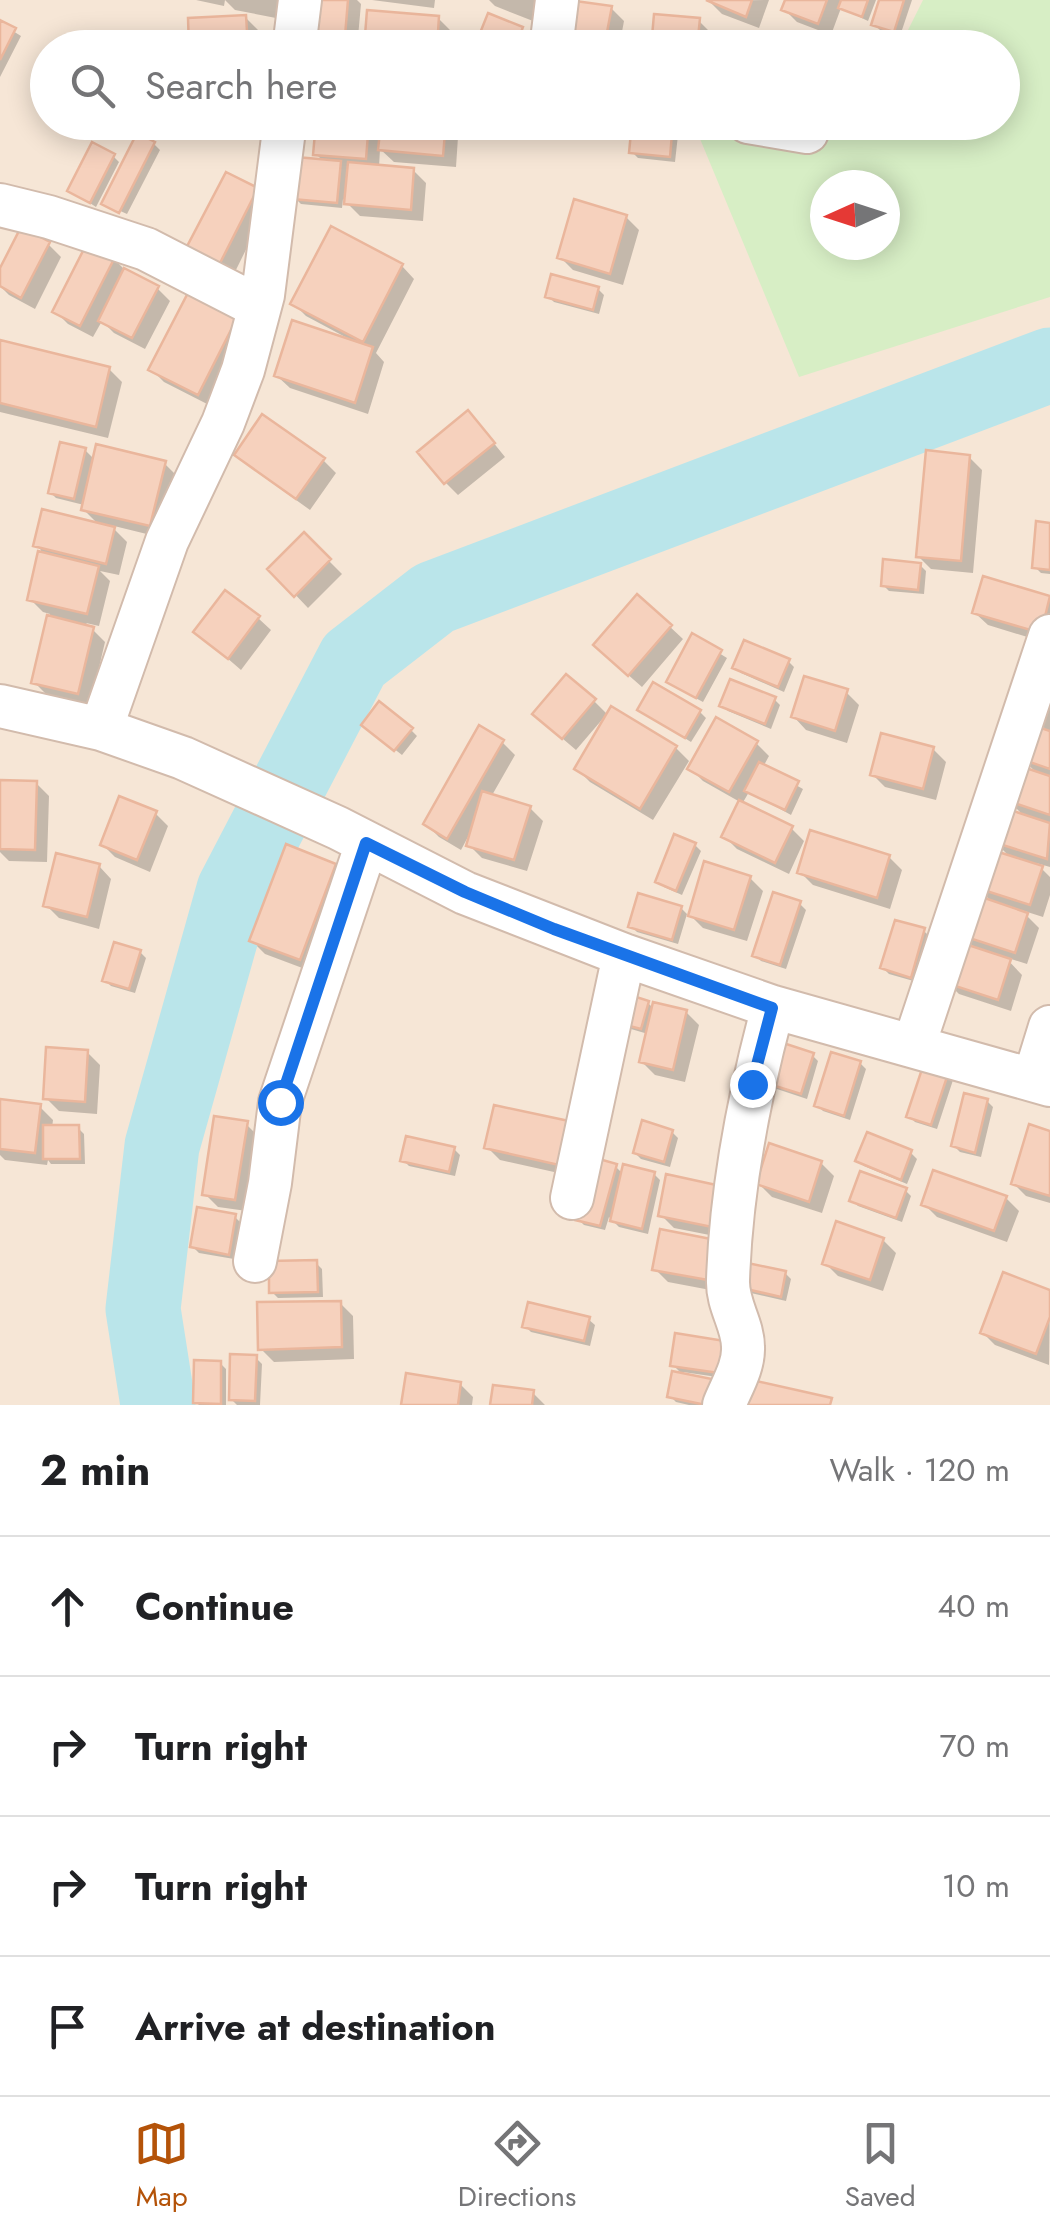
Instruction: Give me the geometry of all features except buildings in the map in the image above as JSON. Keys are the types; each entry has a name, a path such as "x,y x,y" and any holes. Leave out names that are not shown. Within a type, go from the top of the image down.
{"street":[{"path":"296,30 300,0"},
{"path":"553,30 557,0"},
{"path":"101,728 167,541 224,423 243,370 274,224 283,140"},
{"path":"0,204 146,249 259,307"},
{"path":"914,1045 1050,636"},
{"path":"0,706 101,728 183,758 465,892 772,1008 1042,1082 1050,1027"},
{"path":"255,1261 280,1102 352,836"},
{"path":"572,1198 624,954"},
{"path":"724,1405 742,1362 744,1346 730,1309 728,1280 744,1125 772,1008"}],"shaded area":[{"path":"0,0 1050,0 1050,1405 0,1405"}],"green space":[{"path":"923,0 1050,0 1050,297 799,377 700,140 1020,140 1020,30 908,30"}],"waterway":[{"path":"158,1405 143,1309 162,1146 234,890 354,660 434,598 1050,365"}],"route":[{"path":"280,1102 366,843 465,892 554,929 772,1008 752,1084"}]}
